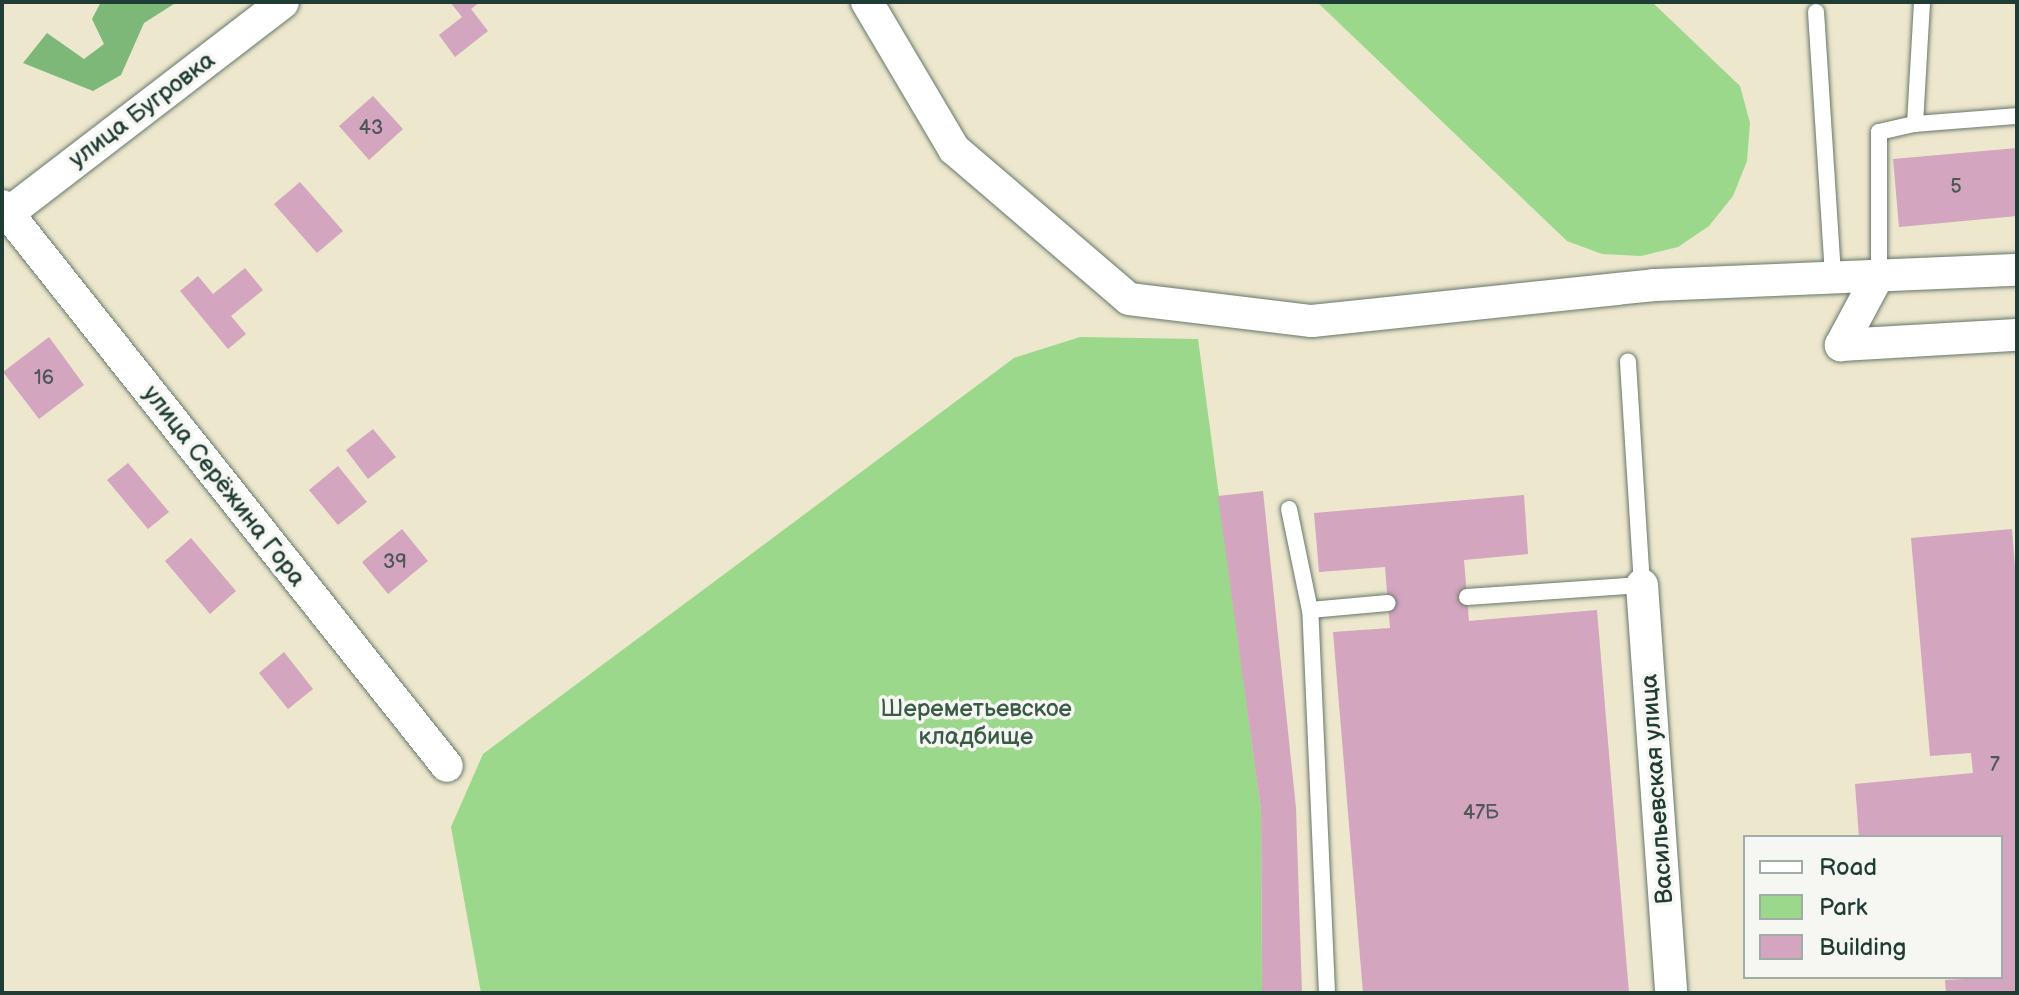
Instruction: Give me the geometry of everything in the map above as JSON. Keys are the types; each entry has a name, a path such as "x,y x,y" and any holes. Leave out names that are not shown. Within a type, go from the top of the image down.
{"street":[{"name":"улица Бугровка","path":"4,212 283,2"},
{"path":"867,2 954,149 1129,299 1312,321 1654,285 1833,274 2017,270"},
{"name":"улица Серёжина Гора","path":"4,212 447,766"},
{"path":"1879,274 1841,345 2017,335"},
{"name":"Васильевская улица","path":"1642,585 1671,993"}],"lane":[{"path":"1915,124 1922,2"},
{"path":"1816,12 1833,274"},
{"path":"1879,274 1879,132 1915,124 2017,116"},
{"path":"1467,597 1642,585 1629,444 1628,361"},
{"path":"1289,509 1310,610 1327,993"},
{"path":"1310,610 1388,603"}],"green space":[{"path":"101,2 177,2 144,23 121,75 93,91 23,63 47,33 84,59 104,44 92,19"},
{"path":"1317,2 1652,2 1740,86 1750,123 1747,161 1733,196 1709,226 1678,247 1641,256 1602,254 1567,241"},
{"name":"Шереметьевское кладбище","path":"1080,337 1198,339 1261,810 1262,993 481,993 451,827 483,754 1014,358"}],"building":[{"path":"450,2 480,2 471,9 488,31 455,57 439,35 462,17"},
{"path":"373,96 403,129 369,160 339,126"},
{"path":"2017,148 2017,216 1899,227 1893,159"},
{"path":"300,182 343,231 317,253 274,204"},
{"path":"245,268 263,290 231,316 246,334 228,349 180,291 198,276 213,294"},
{"path":"49,337 84,385 39,419 3,372"},
{"path":"373,429 396,457 368,479 346,450"},
{"path":"128,463 169,512 148,529 107,480"},
{"path":"338,466 367,502 338,525 309,490"},
{"path":"1263,491 1296,808 1302,993 1262,993 1261,810 1218,496"},
{"path":"1524,495 1528,554 1464,560 1469,621 1597,610 1629,993 1363,993 1333,632 1390,628 1385,567 1319,572 1314,513"},
{"path":"402,529 428,561 388,594 362,562"},
{"path":"2012,529 2017,592 2017,993 1946,993 1945,980 2003,979 2003,835 1859,835 1855,784 1973,773 1971,753 1930,756 1911,538"},
{"path":"191,538 236,591 210,614 165,561"},
{"path":"284,652 313,689 288,709 259,673"}]}
